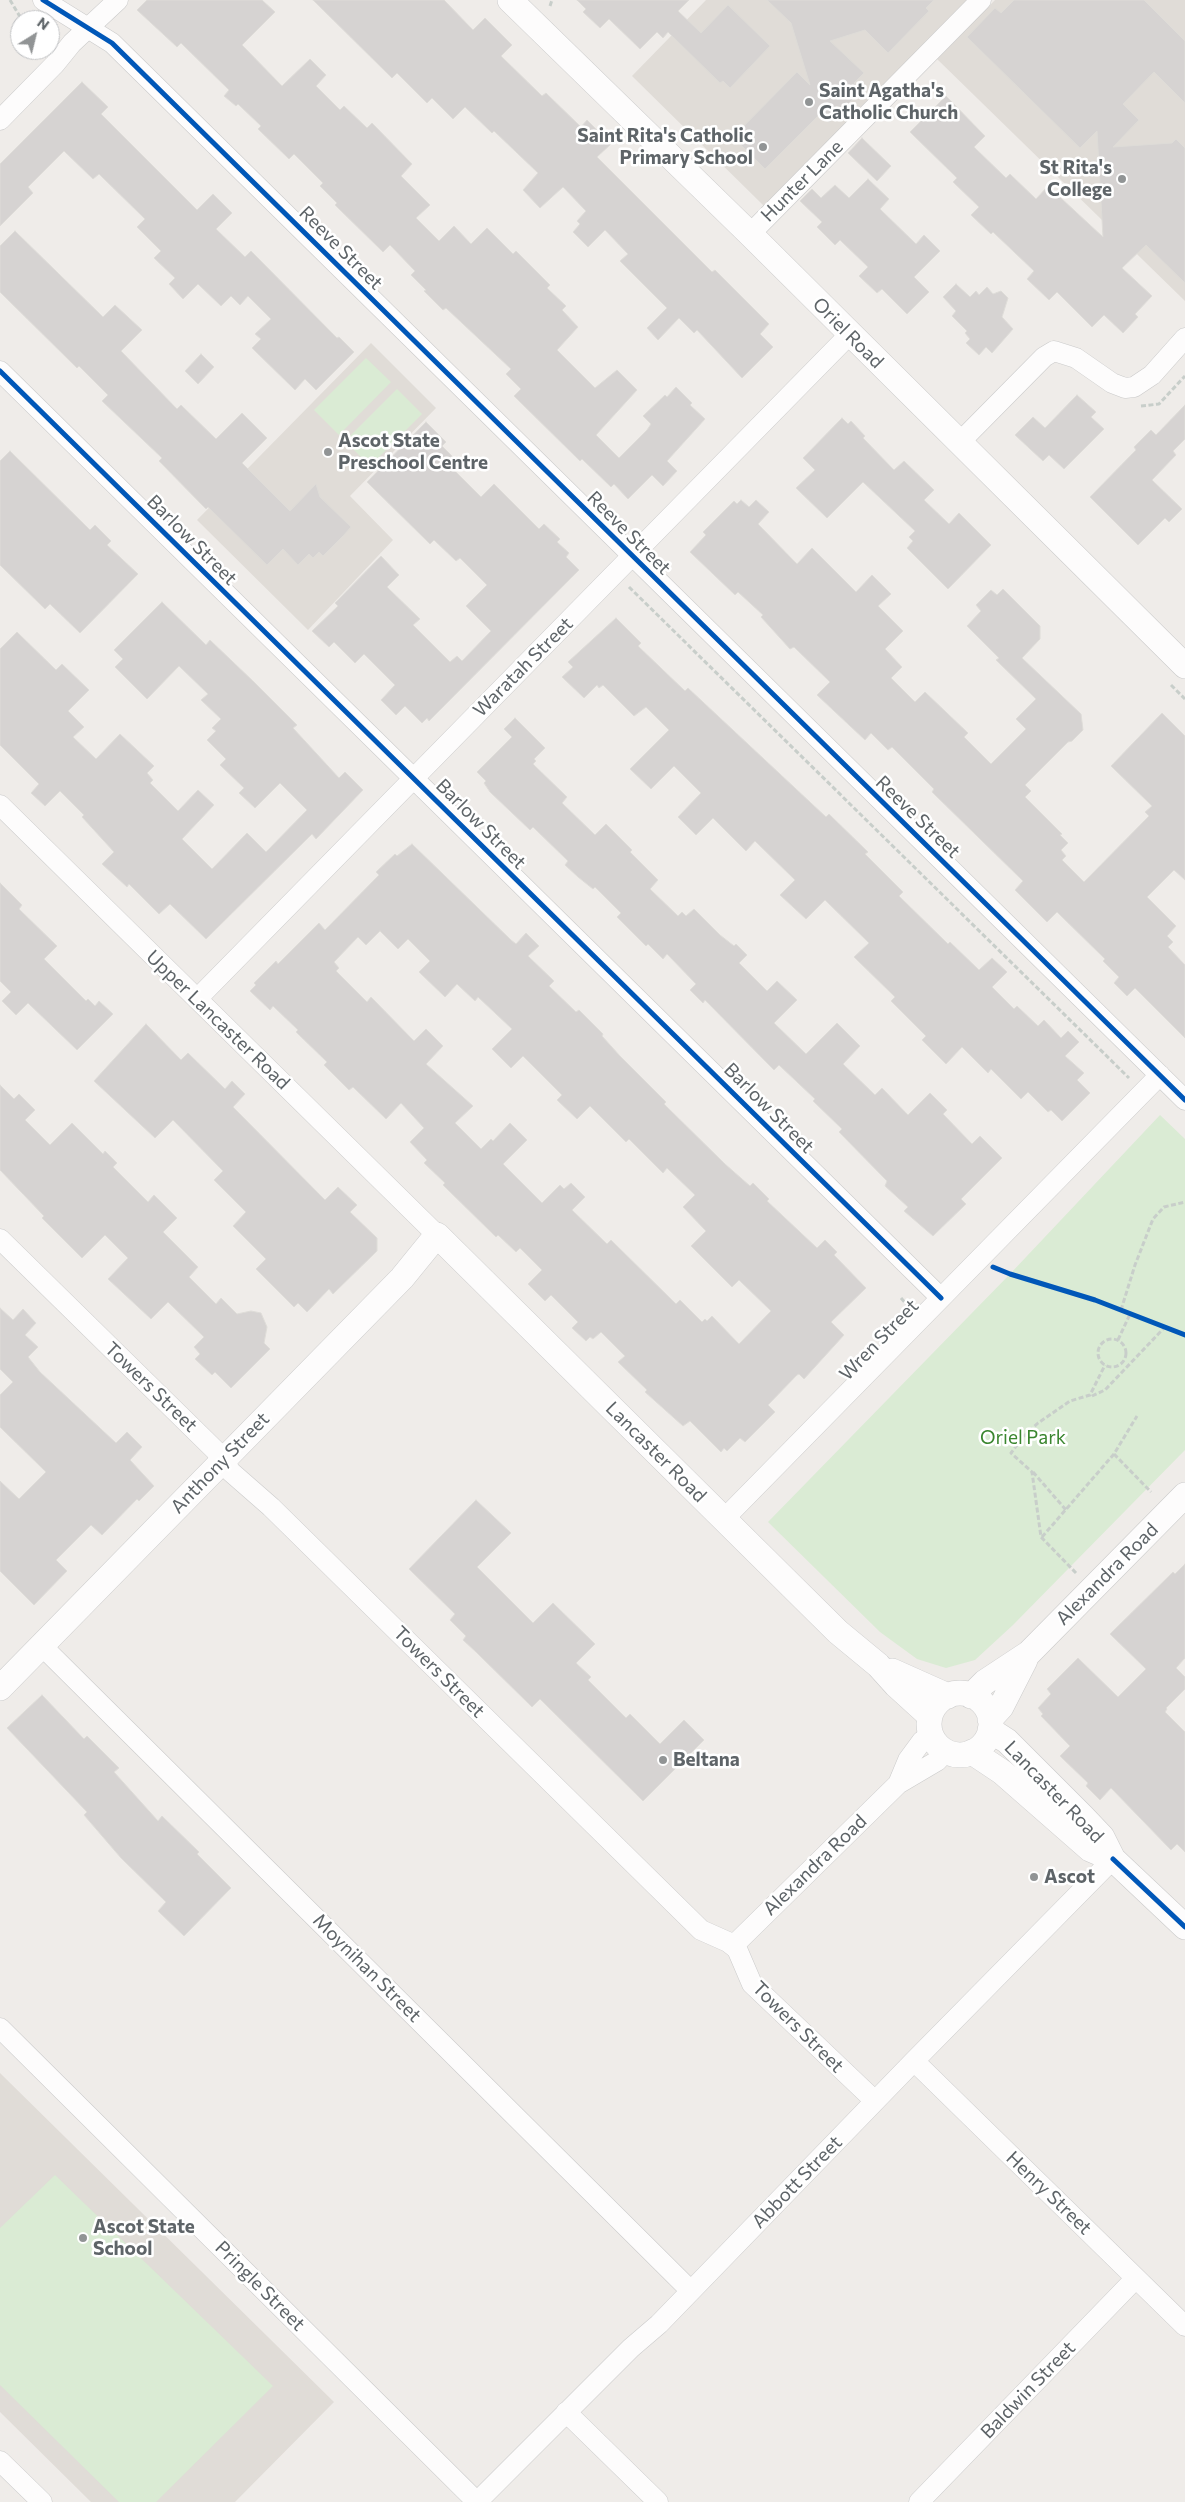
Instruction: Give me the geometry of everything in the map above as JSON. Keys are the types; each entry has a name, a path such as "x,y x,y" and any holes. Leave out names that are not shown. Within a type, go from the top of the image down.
{"street":[{"name":"Reeve Street","path":"43,0 112,43 1185,1100"},
{"path":"0,120 89,27 118,0"},
{"name":"Hunter Lane","path":"750,234 981,0"},
{"name":"Oriel Road","path":"520,3 849,335 1185,666"},
{"name":"Waratah Street","path":"197,999 849,335"},
{"path":"959,443 1044,357 1054,351 1076,358 1112,383 1125,388 1134,387 1152,375 1185,338"},
{"name":"Barlow Street","path":"0,371 940,1298"},
{"name":"Upper Lancaster Road","path":"0,805 437,1236"},
{"name":"Wren Street","path":"724,1519 1160,1075"},
{"name":"Anthony Street","path":"0,1688 402,1278 437,1236"},
{"name":"Lancaster Road","path":"437,1236 838,1632 878,1666 936,1734"},
{"name":"Towers Street","path":"0,1239 215,1450 231,1472 271,1507 701,1930 732,1946 740,1955 752,1984 875,2101"},
{"name":"Alexandra Road","path":"960,1696 1029,1653 1185,1495"},
{"name":"Moynihan Street","path":"42,1646 691,2291"},
{"name":"Alexandra Road","path":"990,1724 1029,1653"},
{"name":"Lancaster Road","path":"878,1666 960,1696"},
{"path":"960,1696 980,1701 990,1724 981,1747 972,1752 954,1754 936,1734 940,1701 960,1696"},
{"name":"Lancaster Road","path":"990,1724 1102,1836 1113,1859"},
{"name":"Alexandra Road","path":"732,1946 898,1784 937,1761 936,1734"},
{"name":"Lancaster Road","path":"972,1752 1002,1772 1090,1849 1113,1859 1185,1928"},
{"name":"Abbott Street","path":"477,2502 566,2412 691,2291 1113,1859"},
{"name":"Pringle Street","path":"0,2028 477,2502"},
{"name":"Henry Street","path":"914,2061 1185,2326"},
{"name":"Baldwin Street","path":"919,2502 1136,2278"},
{"path":"566,2412 658,2502"},
{"path":"0,2461 42,2502"}],"path":[{"path":"550,6 552,0"},
{"path":"1138,406 1146,408 1159,404 1185,376"},
{"path":"625,582 1129,1079"},
{"path":"1121,1310 1135,1265 1153,1219 1164,1207 1185,1202"},
{"path":"1112,1307 1138,1317"},
{"path":"1118,1340 1130,1314"},
{"path":"1155,1324 1170,1330"},
{"path":"1092,1396 1105,1390 1164,1328"},
{"path":"1108,1339 1118,1340 1126,1350 1125,1359 1114,1367 1105,1365 1099,1358 1098,1348 1108,1339"},
{"path":"1066,1510 1012,1453 1023,1437 1038,1422 1070,1401 1090,1395 1105,1365"},
{"path":"1041,1537 1114,1454 1137,1416"},
{"path":"1114,1454 1151,1492"},
{"path":"1032,1472 1041,1537 1076,1573"}],"shaded area":[{"name":"Saint Rita's Catholic Primary School","path":"706,0 967,0 764,206 632,76"},
{"name":"St Rita's College","path":"995,0 1185,0 1185,301 937,59"},
{"name":"Ascot State Preschool Centre","path":"371,343 436,408 350,496 393,540 308,630 197,520"},
{"name":"Ascot State School","path":"0,2073 334,2402 235,2502 91,2502 0,2412"}],"green space":[{"path":"366,358 391,382 339,435 314,410"},
{"path":"397,389 422,414 370,466 345,441"},
{"name":"Oriel Park","path":"1160,1115 1185,1139 1185,1450 1013,1625 975,1660 946,1668 917,1659 880,1632 768,1522 1010,1274"},
{"name":"Ascot State School","path":"55,2175 273,2386 156,2502 119,2502 0,2385 0,2228"}],"building":[{"path":"147,0 262,0 275,12 242,45 282,86 310,59 326,75 316,86 340,110 344,106 367,128 372,123 412,164 401,176 430,205 416,218 439,241 454,226 471,244 487,228 513,254 516,251 550,285 547,288 566,306 562,310 578,327 557,350 595,388 617,370 637,390 596,435 619,458 647,430 651,424 643,416 665,395 667,397 676,387 692,403 690,405 705,419 667,461 677,471 663,486 652,475 628,499 614,484 611,487 582,459 580,461 514,396 521,389 506,374 511,369 446,308 443,310 424,291 426,290 411,275 415,271 390,245 383,252 335,205 337,203 320,186 323,183 294,154 289,159 258,129 261,126 238,104 236,106 224,96 229,90 181,43 177,47 137,10"},
{"path":"313,0 444,0 473,30 485,18 512,45 501,56 542,96 546,93 581,127 587,120 611,144 597,157 712,272 715,270 769,324 760,334 773,347 742,378 697,330 694,333 679,318 658,340 647,328 667,308 620,261 628,254 605,230 588,247 573,232 580,224 577,221 586,211 563,187 540,208 523,190 538,173 494,131 492,133 465,107 453,119 432,98 427,103 397,73 392,78"},
{"path":"577,0 689,0 678,11 701,33 728,5 770,46 730,88 723,81 720,83 668,32 663,38 657,32 640,49 609,19 600,28 583,12 586,9"},
{"path":"767,0 934,0 926,8 929,11 888,53 865,30 830,41 864,73 854,83 862,90 829,123 820,114 765,169 733,137 797,72 810,85 791,23"},
{"name":"St Rita's College","path":"1014,0 1144,0 1185,41 1185,103 1154,72 1123,104 1139,120 1113,147 1172,143 1176,139 1185,148 1185,283 1146,245 1122,268 1152,296 1135,314 1138,317 1123,333 1104,315 1092,327 1057,292 1049,300 1027,279 1034,271 993,232 991,234 971,215 979,207 953,182 957,178 910,132 946,96 985,136 974,147 1006,178 1010,174 1036,199 1048,186 1103,237 1097,131 1080,148 967,37 995,8 1001,13"},
{"path":"82,82 108,107 101,114 197,210 213,194 232,213 216,229 245,257 251,251 337,338 339,337 354,352 316,390 305,379 295,390 252,348 261,339 255,334 271,319 248,296 240,305 231,296 221,306 198,284 183,299 169,284 175,278 154,258 161,251 137,227 145,219 99,174 93,179 64,151 28,187 33,193 0,226 0,164"},
{"path":"862,138 891,166 877,181 848,153"},
{"path":"868,179 889,199 880,209 916,244 924,235 940,251 914,277 929,292 907,314 882,289 877,293 859,276 868,267 840,240 835,245 817,227 822,222 800,201 812,189 821,198 835,185 849,198"},
{"path":"15,231 103,317 115,305 142,330 121,351 177,409 181,405 216,439 242,413 267,438 242,463 290,511 316,484 320,497 351,527 343,536 323,556 319,552 313,558 309,554 298,565 283,549 267,565 208,507 206,509 159,461 162,458 102,401 108,395 79,366 77,368 0,292 0,246"},
{"path":"956,284 970,297 976,291 979,295 987,287 993,294 1001,291 1008,298 1002,317 1013,329 992,353 986,347 979,355 966,343 970,339 965,333 967,331 952,316 956,311 943,297"},
{"path":"201,354 214,367 198,384 185,371"},
{"path":"1077,395 1096,412 1091,417 1104,429 1064,469 1049,455 1043,461 1015,435 1033,417 1045,428"},
{"path":"1185,405 1185,439 1173,451 1176,455 1152,480 1182,509 1169,522 1165,518 1138,545 1090,497 1136,450 1134,447 1151,430 1156,435"},
{"path":"842,418 848,424 851,421 865,436 863,438 894,470 904,461 934,490 924,500 949,524 959,513 991,545 948,589 907,548 913,541 909,537 915,531 863,482 827,518 796,488 815,470 803,458"},
{"path":"426,422 446,442 442,446 461,465 455,471 481,497 494,484 539,529 544,524 560,539 557,542 569,553 566,557 579,570 429,721 427,718 422,723 405,706 396,715 381,700 395,685 364,654 355,663 334,642 329,647 312,631 338,606 335,603 381,556 399,575 387,587 420,619 413,625 450,662 457,656 462,661 491,631 466,606 487,585 460,558 456,561 434,540 430,544 367,482"},
{"path":"10,451 90,530 95,525 111,541 107,545 138,574 80,633 50,604 45,609 0,565 0,461"},
{"path":"741,500 749,507 756,500 769,512 758,524 797,564 812,548 856,592 872,575 891,594 878,606 903,631 885,649 902,667 891,678 915,702 925,692 968,733 964,737 991,764 1026,729 1016,719 1036,699 996,660 999,658 967,626 981,611 976,605 991,590 997,595 1003,589 1040,626 1040,639 1022,658 1081,714 1083,730 1072,741 1068,742 1025,785 1031,791 1025,797 1062,834 1060,835 1068,843 1061,850 1066,856 1062,860 1084,882 1149,816 1145,812 1152,806 1111,766 1162,713 1185,736 1185,880 1174,870 1147,897 1176,926 1167,936 1173,942 1168,947 1185,965 1185,1038 1135,988 1127,996 1114,983 1119,977 1103,961 1105,959 1057,912 1047,922 1015,890 1023,881 932,792 934,789 892,747 888,750 871,733 865,740 817,695 830,682 794,647 790,649 761,617 763,615 738,592 735,595 690,552 706,535 703,532 734,501 737,504"},
{"path":"162,602 206,645 210,640 254,682 297,725 293,728 339,778 345,772 363,790 316,839 312,834 206,939 170,904 159,914 129,884 127,887 102,864 114,852 82,817 84,815 60,791 45,806 31,793 39,784 0,745 0,649 17,632 56,670 62,664 89,690 68,711 84,727 73,737 96,759 120,734 154,766 147,773 153,780 150,783 178,811 198,790 214,805 182,839 212,869 247,833 266,852 307,810 280,783 255,808 239,793 244,788 220,765 226,759 207,740 216,731 212,728 221,719 201,700 208,694 179,666 147,699 115,667 123,659 114,650"},
{"path":"616,618 641,643 638,646 685,691 688,688 826,817 829,814 868,852 865,854 903,892 899,896 948,944 950,942 979,970 992,958 1007,972 992,987 1014,1009 1017,1006 1038,1026 1044,1020 1061,1038 1068,1031 1079,1042 1065,1056 1084,1073 1077,1080 1090,1093 1062,1121 1051,1110 1048,1112 1028,1092 1021,1099 991,1069 988,1073 962,1047 946,1064 922,1040 926,1036 891,1001 895,997 854,957 869,943 825,900 806,919 780,895 795,880 755,841 746,851 713,818 696,835 678,817 701,793 674,766 651,789 630,769 669,730 646,707 634,716 603,685 599,688 597,685 584,698 562,677 573,667 568,662"},
{"path":"515,718 545,748 534,759 536,761 533,764 567,797 562,803 595,835 606,824 658,880 650,889 678,916 682,912 686,916 694,909 720,935 734,946 736,944 747,955 739,963 767,991 777,981 797,1000 774,1023 806,1054 837,1023 860,1046 843,1064 875,1095 882,1088 908,1115 930,1093 947,1110 943,1114 972,1144 980,1136 1002,1158 961,1199 966,1204 933,1236 904,1211 908,1207 885,1186 887,1181 839,1132 842,1129 813,1101 815,1099 779,1065 774,1070 705,1000 703,1003 690,990 696,984 667,954 663,959 648,944 646,946 617,917 621,913 595,887 593,889 578,877 565,865 568,861 533,827 530,830 490,792 484,783 486,781 477,772 512,737 504,729"},
{"path":"412,844 516,944 526,933 539,946 528,956 554,981 549,986 576,1012 579,1010 603,1034 602,1036 620,1056 666,1102 664,1104 725,1164 750,1186 753,1183 769,1199 767,1201 817,1248 825,1240 837,1252 834,1255 866,1288 831,1322 844,1335 804,1379 799,1374 797,1375 768,1405 775,1412 745,1442 740,1438 727,1451 724,1448 721,1452 690,1421 683,1426 645,1392 647,1390 618,1362 625,1356 601,1332 593,1339 590,1337 586,1341 572,1328 578,1322 551,1295 545,1301 528,1284 542,1270 520,1248 516,1252 498,1235 496,1237 443,1185 445,1183 424,1163 427,1160 410,1142 424,1128 401,1103 386,1119 353,1087 349,1090 324,1065 327,1062 273,1006 270,1010 250,991 256,985 254,983 276,961 278,964 319,923 325,930 379,875 376,872 395,854 397,856","holes":["380,931 398,949 408,939 430,961 419,972 445,997 457,984 475,1001 478,997 512,1029 492,1049 511,1068 523,1056 562,1095 557,1100 577,1119 590,1106 626,1142 629,1139 663,1173 667,1168 695,1195 683,1207 706,1231 691,1246 732,1287 739,1280 771,1311 739,1344 712,1316 707,1321 705,1319 702,1322 680,1300 676,1304 611,1240 607,1244 572,1210 585,1197 571,1183 564,1189 560,1185 542,1203 503,1164 527,1140 510,1123 493,1141 491,1139 481,1149 455,1123 473,1106 426,1064 443,1046 426,1029 414,1041 371,997 367,1002 336,971 339,968 334,962 358,937 366,945"]},
{"path":"0,883 22,905 19,909 57,946 44,959 86,1001 88,999 95,1006 99,1001 113,1014 77,1050 28,1003 16,1015 2,1001 11,992 0,981"},
{"path":"146,1024 181,1060 188,1053 225,1089 232,1081 245,1094 233,1107 325,1200 338,1187 357,1205 350,1212 377,1238 377,1251 333,1294 329,1289 307,1312 298,1303 294,1307 256,1269 266,1259 233,1226 246,1212 214,1180 223,1171 173,1120 155,1138 94,1081"},
{"path":"0,1085 14,1099 19,1094 35,1110 25,1120 50,1145 72,1123 103,1154 105,1151 117,1163 113,1167 148,1202 154,1195 177,1218 163,1232 198,1267 189,1277 216,1304 221,1298 237,1314 251,1311 261,1313 267,1327 264,1343 270,1349 231,1388 215,1372 212,1375 195,1359 200,1354 194,1347 204,1337 168,1302 151,1319 108,1279 128,1258 105,1235 82,1258 42,1218 44,1216 0,1170"},
{"path":"0,1308 13,1320 23,1309 36,1323 25,1335 38,1347 28,1357 40,1372 116,1443 127,1432 142,1447 130,1460 154,1486 139,1501 137,1499 102,1535 91,1525 56,1560 67,1571 34,1605 0,1571 0,1481 19,1499 46,1472 0,1427 0,1395 13,1382 0,1369"},
{"path":"476,1500 511,1533 477,1567 533,1623 553,1603 595,1644 576,1663 591,1677 588,1680 626,1718 630,1714 660,1744 684,1720 704,1740 643,1801 540,1699 532,1707 463,1640 466,1636 450,1620 455,1614 409,1569"},
{"path":"1185,1564 1185,1658 1176,1668 1185,1677 1185,1689 1166,1708 1165,1712 1185,1732 1185,1852 1177,1844 1171,1850 1111,1788 1100,1800 1086,1786 1088,1783 1060,1756 1070,1746 1041,1716 1043,1714 1038,1708 1051,1694 1047,1689 1078,1658 1118,1697 1146,1669 1110,1634 1173,1572 1175,1574"},
{"path":"42,1695 84,1739 87,1736 119,1768 114,1772 158,1821 162,1816 199,1852 197,1854 231,1888 184,1936 158,1911 166,1902 121,1858 84,1815 87,1812 7,1728"}],"cycle path":[{"path":"43,0 112,43 1185,1100"},
{"path":"0,371 941,1298"},
{"path":"993,1267 1095,1300 1185,1335"},
{"path":"1113,1859 1185,1927"}],"place":[{"name":"Saint Agatha's Catholic Church","path":"809,102"},
{"name":"Saint Rita's Catholic Primary School","path":"763,147"},
{"name":"St Rita's College","path":"1122,179"},
{"name":"Ascot State Preschool Centre","path":"328,452"},
{"name":"Beltana","path":"663,1760"},
{"name":"Ascot","path":"1034,1877"},
{"name":"Ascot State School","path":"83,2238"}]}
